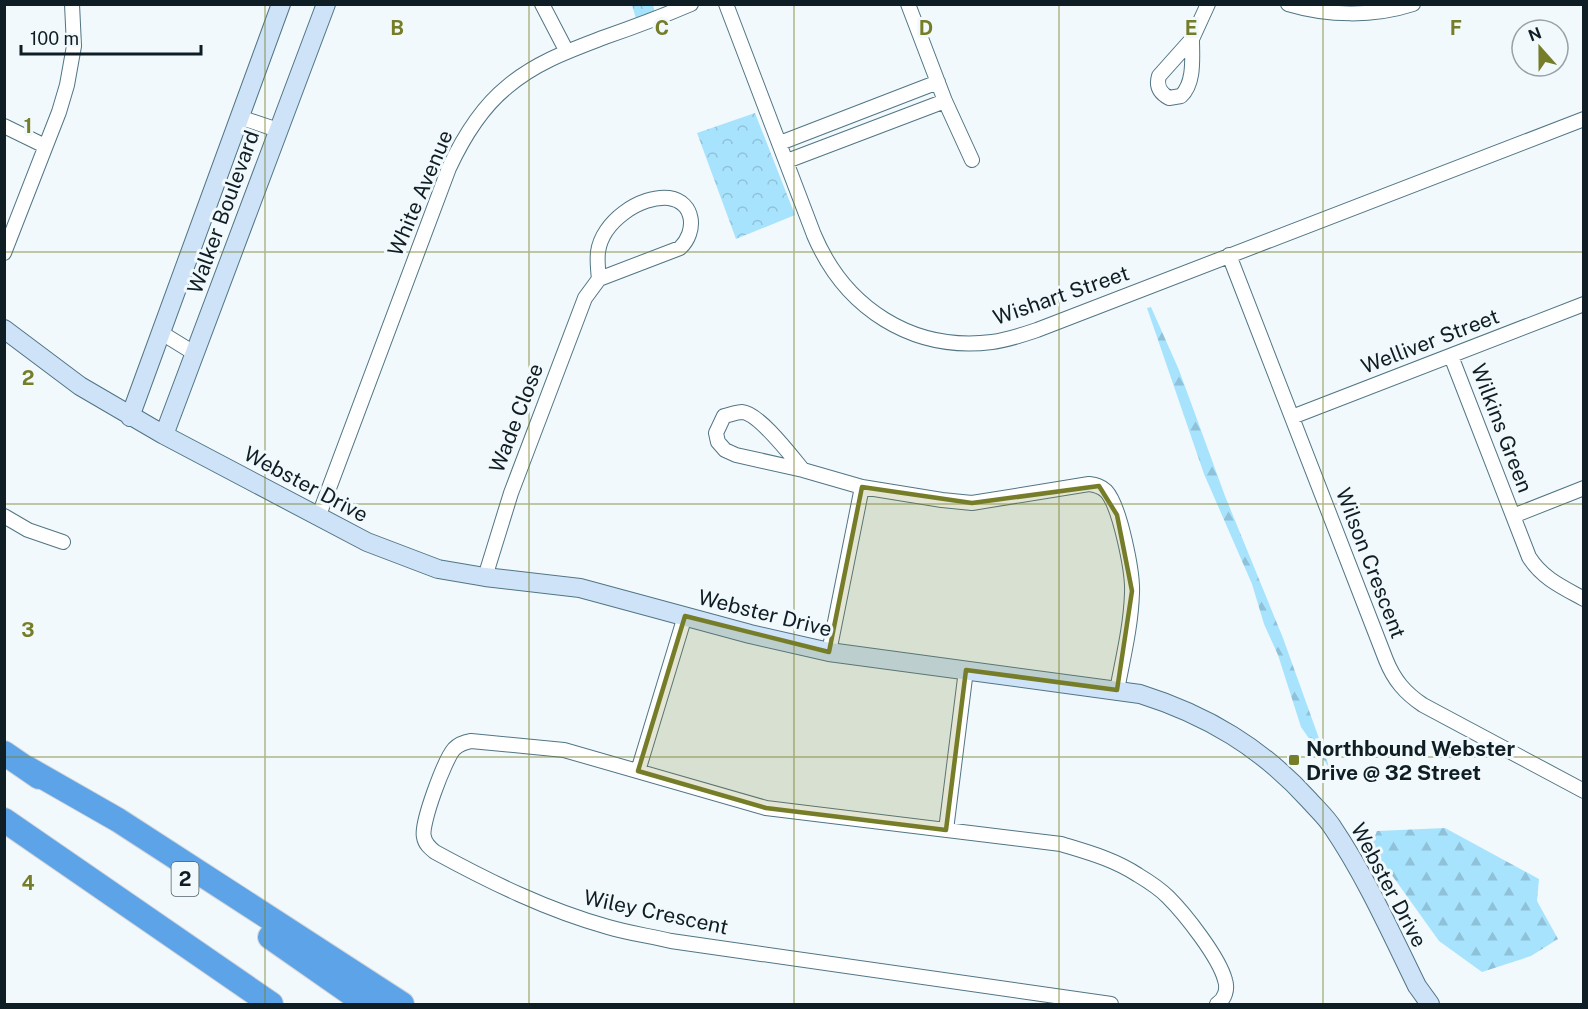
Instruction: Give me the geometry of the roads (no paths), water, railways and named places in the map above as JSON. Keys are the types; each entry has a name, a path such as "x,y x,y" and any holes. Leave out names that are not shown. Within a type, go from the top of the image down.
{"highway":[{"name":"2","path":"4,753 366,1005"},
{"path":"27,768 118,820 402,1005"},
{"path":"4,820 271,1005"},
{"path":"90,880 253,1005"}],"street":[{"path":"4,253 59,112 72,64 74,30 72,4"},
{"name":"Walker Boulevard","path":"130,417 281,4"},
{"name":"Walker Boulevard","path":"164,435 326,4"},
{"path":"542,4 558,30 567,52"},
{"name":"White Avenue","path":"319,515 457,150 478,118 509,85 537,66 691,4"},
{"name":"Wishart Street","path":"726,4 819,246 831,268 855,298 882,319 933,339 967,344 995,342 1016,337 1584,119"},
{"path":"908,4 945,101 972,160"},
{"path":"1192,39 1208,4"},
{"path":"1288,4 1319,11 1354,13 1394,9 1413,4"},
{"path":"780,143 938,82"},
{"path":"787,161 945,101"},
{"path":"239,117 278,130"},
{"path":"4,126 45,146"},
{"path":"658,198 673,199 684,206 691,218 692,229 688,240 680,248 599,279 598,251 604,235 618,217 628,209 658,198"},
{"name":"Wilson Crescent","path":"1229,255 1386,660 1400,686 1423,705 1584,791"},
{"name":"Wade Close","path":"485,577 507,504 574,324 585,298 599,279"},
{"name":"Welliver Street","path":"1292,417 1584,304"},
{"name":"Webster Drive","path":"4,329 81,386 130,417 367,542 438,569 580,588 750,634 829,652 1140,694 1171,704 1222,728 1269,760 1332,825 1359,872 1417,986 1430,1005"},
{"path":"160,332 194,353"},
{"name":"Wilkins Green","path":"1452,356 1529,556 1542,574 1584,599"},
{"path":"803,470 772,433 753,417 743,412 724,416 716,433 718,442 725,450 862,488 942,501 972,503 1089,484 1099,486 1107,492 1117,515 1126,547 1132,591 1130,620 1117,690"},
{"path":"829,652 862,488"},
{"name":"Wilkins Green","path":"1513,516 1584,488"},
{"path":"4,516 28,530 63,542"},
{"path":"638,771 685,616"},
{"path":"946,830 966,670"},
{"name":"Wiley Crescent","path":"1111,1005 682,942 609,927 554,910 482,878 435,852 426,844 423,835 426,814 455,748 466,742 476,741 553,748 766,808 1061,844 1106,858 1137,874 1165,894 1189,918 1226,981 1226,992 1217,1005"}],"place":[{"name":"Northbound Webster Drive @ 32 Street","path":"1294,760"}]}
